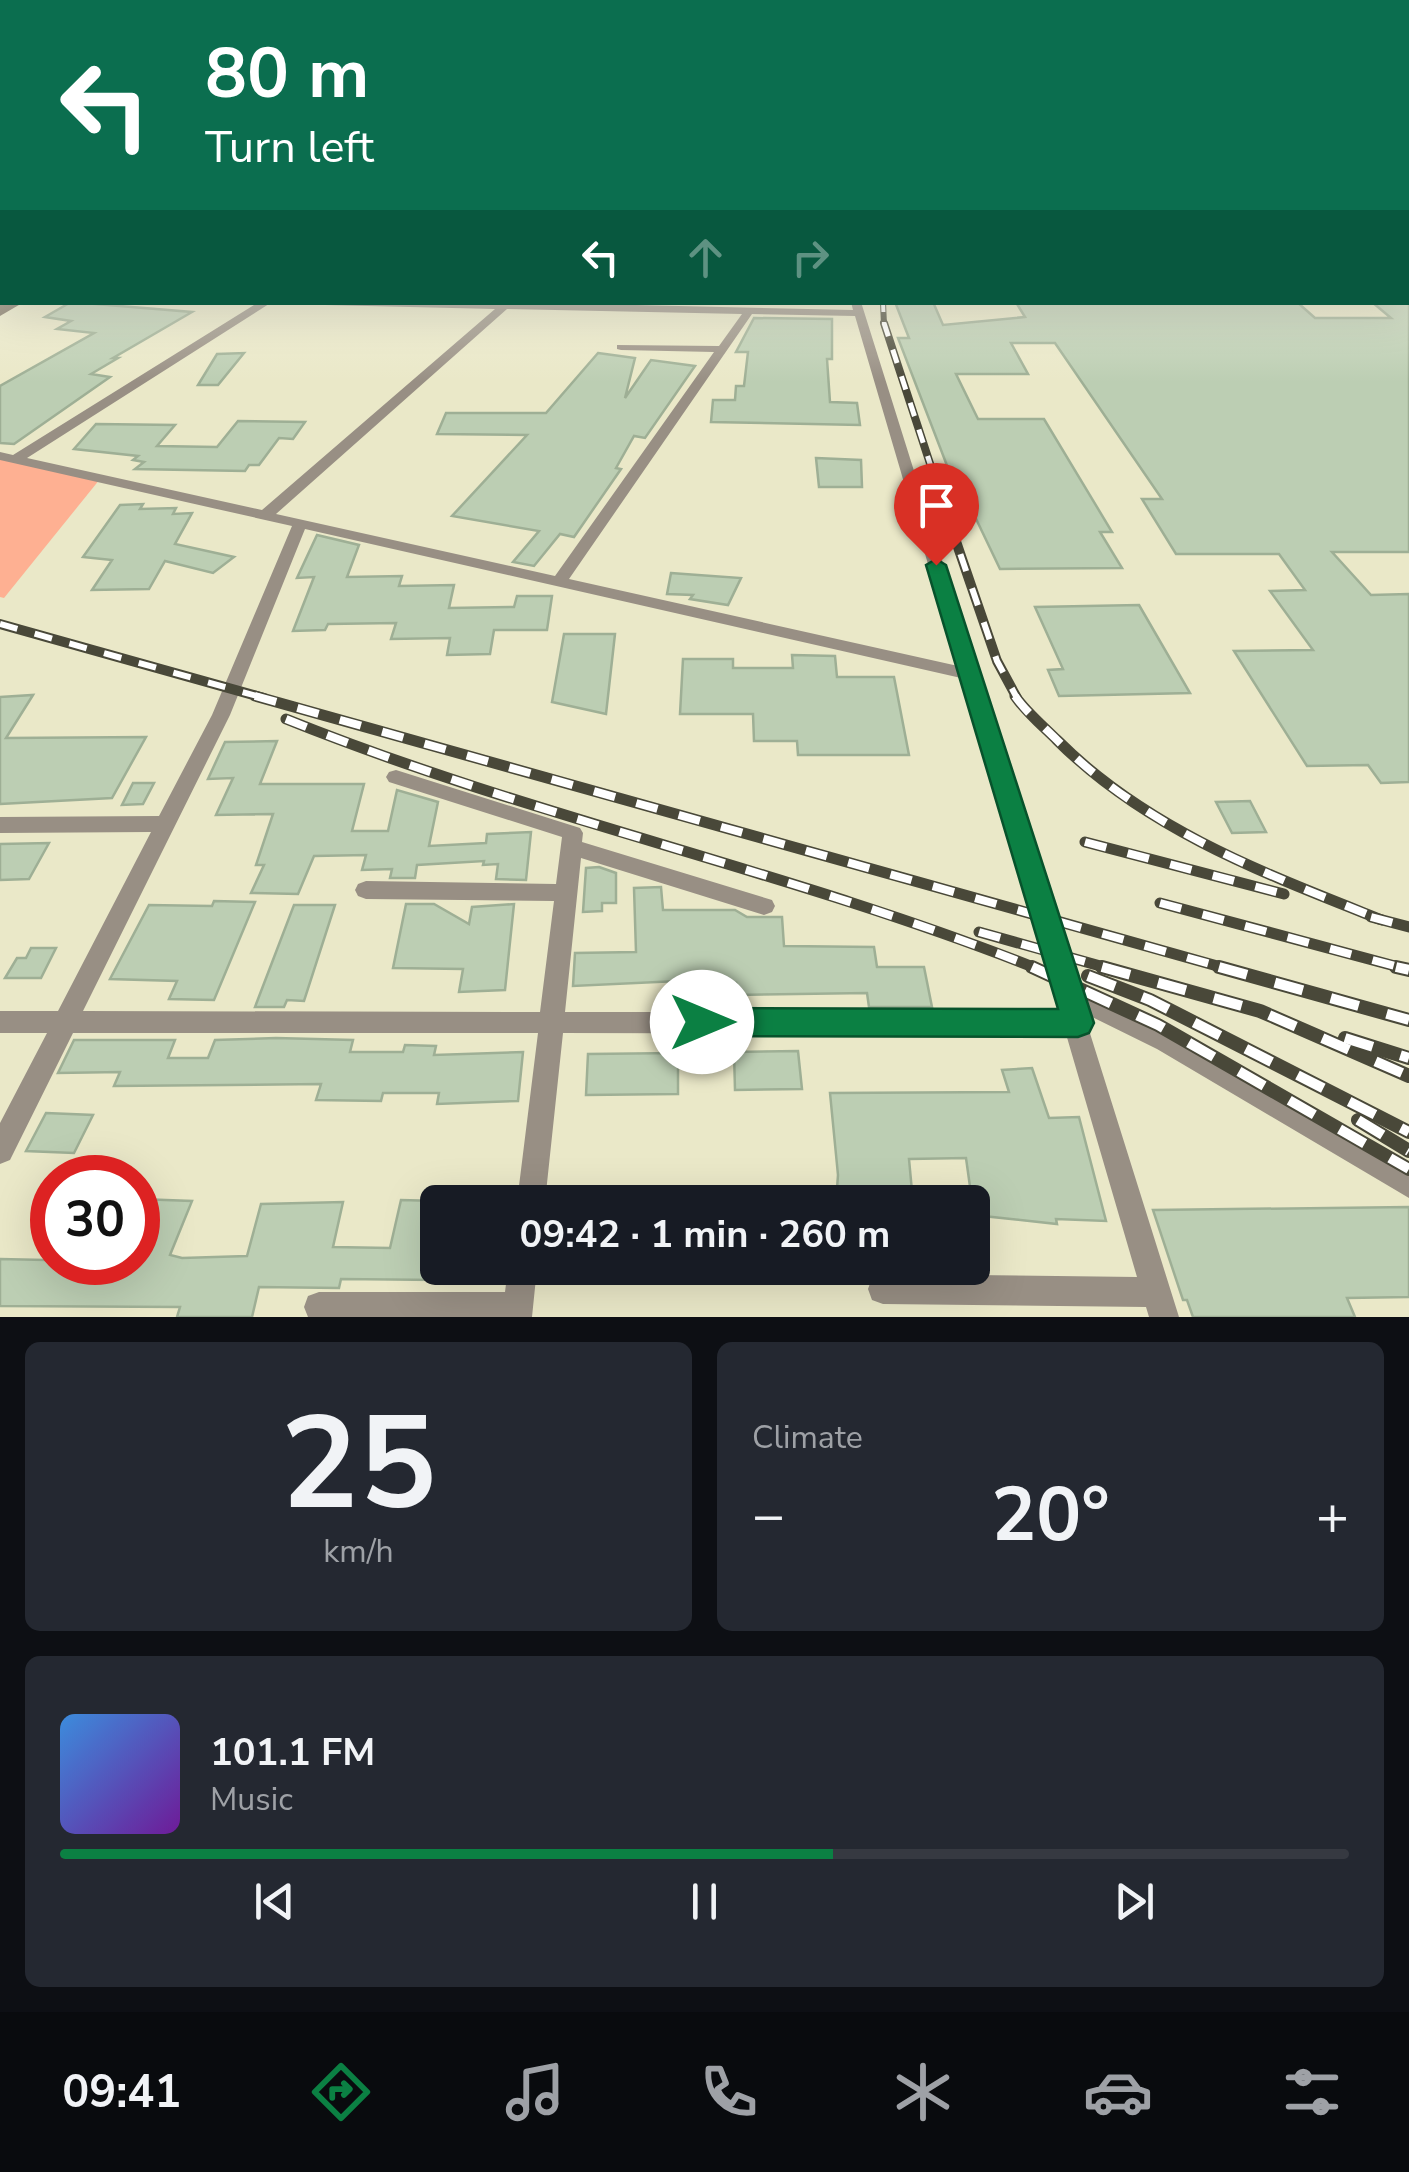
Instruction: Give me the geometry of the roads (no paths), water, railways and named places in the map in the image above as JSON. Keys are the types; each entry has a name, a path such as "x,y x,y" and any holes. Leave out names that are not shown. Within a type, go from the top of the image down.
{"street":[{"path":"8,458 262,305"},
{"path":"264,516 506,305 749,311 858,308 1078,1023 1160,1304 884,1289"},
{"path":"558,582 749,311"},
{"path":"621,347 722,349"},
{"path":"8,458 969,674"},
{"path":"0,1151 237,680 300,524"},
{"path":"396,777 574,834 532,1185"},
{"path":"0,826 166,824"},
{"path":"572,847 764,906"},
{"path":"366,890 566,892"},
{"path":"1068,994 1166,1041 1409,1184"},
{"path":"0,1022 1078,1023"},
{"path":"319,1307 518,1312 521,1285"}],"railway":[{"path":"883,305 884,325"},
{"path":"884,323 938,488"},
{"path":"937,486 997,661 1017,698"},
{"path":"0,624 264,698"},
{"path":"255,696 1228,969"},
{"path":"1015,696 1092,772 1129,800 1252,867 1381,920"},
{"path":"286,719 473,786 851,903 1038,969"},
{"path":"1085,842 1284,894"},
{"path":"1160,903 1406,969"},
{"path":"1371,917 1381,920"},
{"path":"1381,920 1409,927"},
{"path":"979,932 1111,969"},
{"path":"1032,967 1158,1025 1409,1169"},
{"path":"1102,967 1260,1011 1409,1076"},
{"path":"1219,967 1409,1020"},
{"path":"1396,967 1409,970"},
{"path":"1088,976 1150,1000 1409,1132"},
{"path":"1345,1038 1409,1058"},
{"path":"1358,1120 1409,1151"}]}
